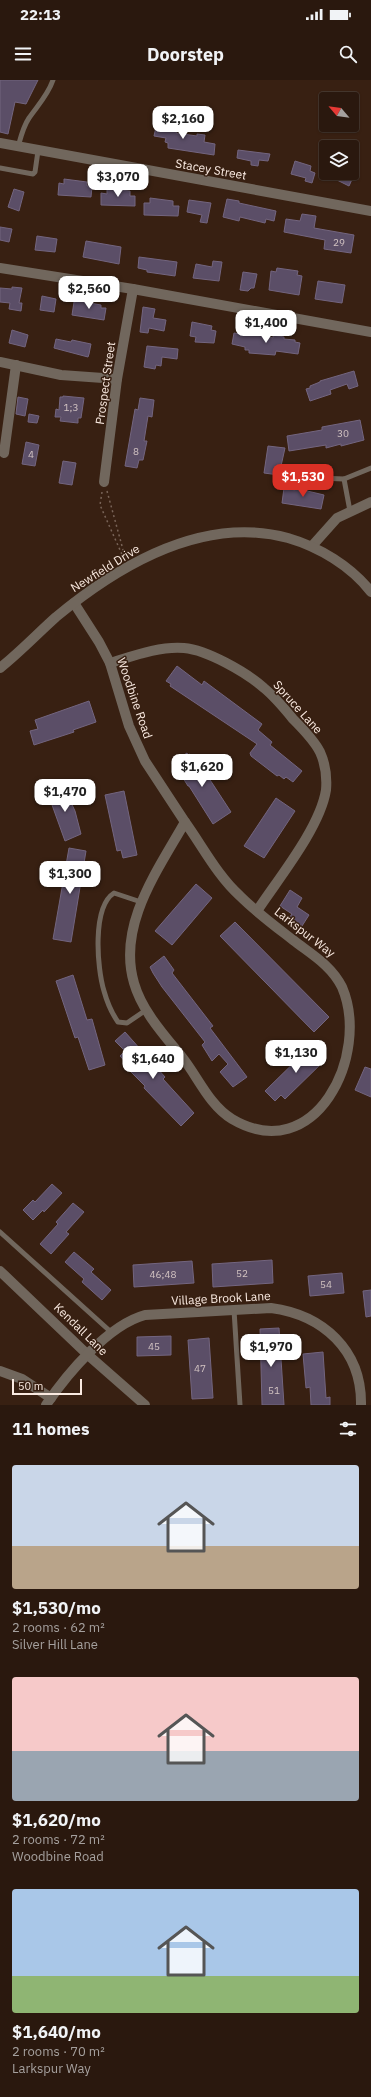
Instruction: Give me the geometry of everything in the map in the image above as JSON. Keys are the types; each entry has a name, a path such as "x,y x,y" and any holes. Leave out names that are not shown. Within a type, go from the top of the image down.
{"street":[{"name":"Stacey Street","path":"0,144 371,211"},
{"path":"0,268 133,289 371,332"},
{"name":"Prospect Street","path":"104,482 117,379 133,289"},
{"path":"0,362 61,375 117,379"},
{"path":"4,453 16,365"},
{"path":"312,546 328,526 350,511 371,502"},
{"name":"Newfield Drive","path":"0,668 74,603 128,567 192,539 228,532 274,535 312,546 341,564 371,592"},
{"name":"Woodbine Road","path":"74,603 100,642 110,663 132,734 148,766 184,822"},
{"name":"Spruce Lane","path":"110,663 150,651 170,648 204,651 264,687 303,729 319,751 326,772 326,791 317,815 306,838 257,911"},
{"name":"Larkspur Way","path":"184,822 216,870 239,896 332,971 341,985 351,1006 352,1032 350,1057 341,1082 325,1105 306,1122 291,1129 271,1130 251,1128 231,1118 211,1100 192,1070 146,1010 134,984 129,960 133,929 141,902 184,822"},
{"name":"Kendall Lane","path":"0,1271 88,1355 145,1405"},
{"name":"Village Brook Lane","path":"49,1402 88,1355 111,1332 133,1318 145,1315 271,1308 286,1310 314,1320 328,1329 340,1342 348,1355 358,1384 361,1405"},
{"path":"0,1371 22,1379 49,1402"}],"lane":[{"path":"18,147 21,132 50,90 53,80"},
{"path":"0,168 33,174 35,172 38,151"},
{"path":"292,471 319,478 344,479 371,468"},
{"path":"344,479 350,511"},
{"path":"141,902 114,893 108,897 100,918 98,952 103,989 110,1010 118,1022 127,1023 146,1010"},
{"path":"0,1232 111,1332"},
{"path":"234,1310 240,1405"}],"path":[{"path":"104,482 128,567"},
{"path":"104,482 100,505 128,567"}],"building":[{"path":"0,80 38,80 26,104 15,102 8,134 0,132"},
{"path":"158,118 167,120 166,129 177,130 176,133 197,136 197,134 205,135 204,142 215,144 214,155 168,148 168,143 165,142 166,138 154,136"},
{"path":"238,150 270,154 268,161 259,160 258,166 251,165 251,161 237,158"},
{"path":"295,161 311,166 310,171 315,173 312,183 305,181 306,178 291,174"},
{"path":"64,179 87,182 87,186 92,186 91,197 58,195 59,183 64,184"},
{"path":"337,180 352,180 349,186"},
{"path":"14,189 24,192 19,211 8,207"},
{"path":"107,189 130,191 130,196 135,196 135,206 101,205 101,193 107,194"},
{"path":"150,198 173,201 173,206 179,206 178,216 144,215 144,203 150,203"},
{"path":"227,199 276,211 274,221 266,219 265,223 240,217 239,221 223,217"},
{"path":"189,200 211,203 207,223 200,222 202,215 187,212"},
{"path":"302,214 316,216 314,228 354,235 351,253 324,249 325,240 284,232 286,219 300,221"},
{"path":"0,227 12,229 9,242 0,240"},
{"path":"37,236 57,239 55,252 35,250"},
{"path":"86,241 121,247 119,264 83,257"},
{"path":"139,257 177,262 175,276 147,272 147,270 138,268"},
{"path":"213,261 222,262 219,281 193,278 196,264 212,267"},
{"path":"277,268 298,271 297,275 302,276 299,295 269,290 271,271 276,272"},
{"path":"243,272 257,274 254,288 251,288 248,291 240,290"},
{"path":"318,281 345,285 342,303 315,299"},
{"path":"12,287 22,288 19,303 22,303 21,311 9,309 10,303 0,302 0,288 12,289"},
{"path":"42,296 56,299 54,312 40,310"},
{"path":"79,301 101,305 101,308 106,308 104,320 72,315 74,302"},
{"path":"143,307 155,309 153,318 166,320 164,331 149,328 148,333 140,332"},
{"path":"192,322 212,326 211,330 216,331 214,343 195,342 196,337 190,336"},
{"path":"12,330 28,335 25,347 9,343"},
{"path":"248,332 273,338 273,335 284,337 284,339 295,340 295,342 300,343 298,354 276,351 275,355 249,353 249,350 245,350 245,347 232,344 234,333 247,335"},
{"path":"56,339 71,342 72,340 91,344 88,357 54,348"},
{"path":"147,346 178,349 177,359 162,357 161,366 156,365 155,369 144,367"},
{"path":"354,371 358,386 349,389 347,384 330,390 331,394 310,401 306,389 310,388 310,386 320,381"},
{"path":"18,397 28,399 25,416 16,414"},
{"path":"60,397 84,398 81,418 78,418 78,423 60,421 61,417 55,417 56,409 59,410"},
{"path":"140,398 154,400 152,417 148,416 144,441 147,441 143,460 139,460 137,468 125,466 135,409 138,410"},
{"path":"29,414 39,416 37,423 28,422"},
{"path":"360,420 364,440 341,446 341,444 326,448 326,445 289,451 287,436 322,430 322,427"},
{"path":"26,442 39,445 35,466 22,464"},
{"path":"268,446 285,448 279,475 264,473"},
{"path":"63,461 76,463 72,485 59,483"},
{"path":"284,488 295,490 295,488 324,495 321,509 282,503"},
{"path":"177,666 202,685 204,681 262,724 258,730 272,742 270,745 302,771 293,782 286,777 284,779 279,775 277,776 251,756 250,753 257,744 170,686 171,684 166,681"},
{"path":"89,701 96,722 73,730 74,732 34,745 30,731 38,729 35,720"},
{"path":"187,753 188,755 190,754 196,765 199,763 231,812 213,824 189,786 183,778 181,778 172,763"},
{"path":"63,785 75,811 81,834 65,841 47,791"},
{"path":"124,791 137,855 123,858 121,850 117,851 105,795"},
{"path":"276,798 295,811 264,858 244,846"},
{"path":"69,848 86,851 71,942 53,939"},
{"path":"196,884 212,898 172,945 155,931"},
{"path":"290,890 302,898 297,907 309,915 302,926 289,918 292,914 280,906"},
{"path":"235,922 329,1017 314,1032 220,936"},
{"path":"164,956 174,970 172,973 213,1026 210,1028 247,1077 233,1087 220,1072 228,1064 219,1054 212,1061 202,1045 205,1042 162,987 153,973 150,967"},
{"path":"73,975 87,1020 92,1019 105,1065 89,1070 78,1037 75,1038 56,981"},
{"path":"125,1032 165,1077 163,1079 194,1113 181,1126 144,1088 145,1086 130,1071 132,1069 120,1056 125,1051 115,1041"},
{"path":"312,1045 326,1059 285,1099 281,1095 275,1101 265,1091"},
{"path":"365,1067 371,1069 371,1097 355,1090"},
{"path":"52,1184 62,1193 44,1212 43,1210 33,1220 23,1210 33,1200 35,1202"},
{"path":"73,1203 84,1212 66,1232 69,1234 51,1254 40,1244 58,1224 56,1222"},
{"path":"74,1252 94,1269 91,1272 111,1290 102,1300 82,1282 84,1279 65,1262"},
{"path":"272,1260 273,1283 213,1287 212,1264"},
{"path":"192,1261 194,1283 134,1287 133,1265"},
{"path":"342,1273 344,1293 310,1296 308,1276"},
{"path":"371,1290 371,1316 366,1317 363,1291"},
{"path":"279,1328 284,1405 262,1405 260,1329"},
{"path":"171,1336 171,1355 137,1356 137,1337"},
{"path":"209,1338 213,1398 192,1399 188,1340"},
{"path":"323,1352 326,1398 330,1397 330,1405 311,1405 310,1387 306,1388 303,1354"}]}
